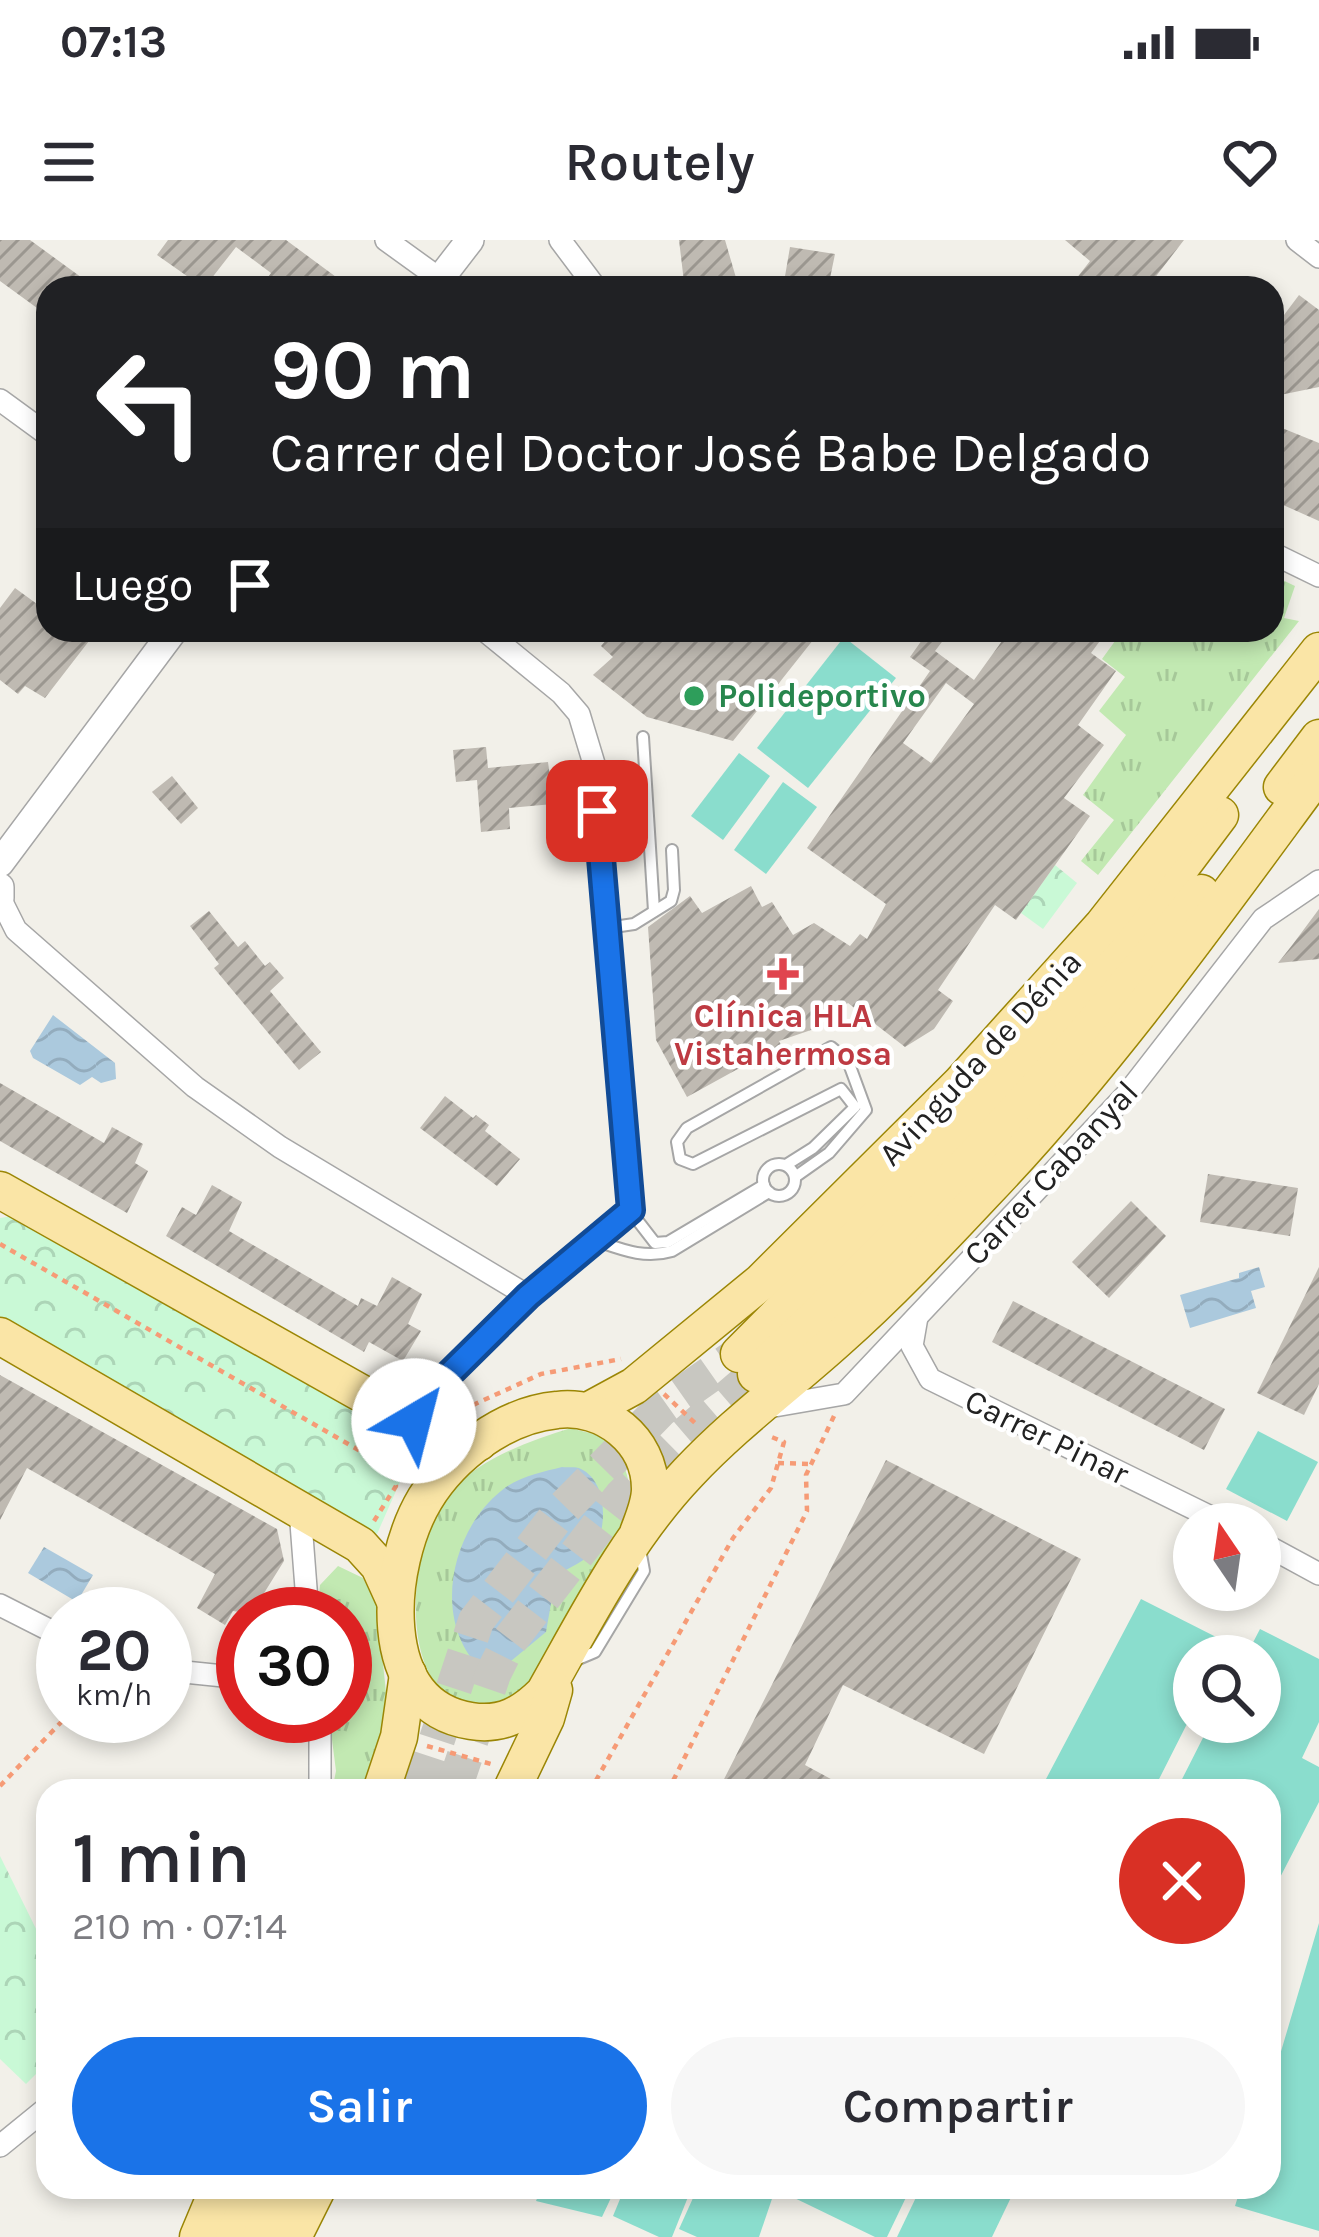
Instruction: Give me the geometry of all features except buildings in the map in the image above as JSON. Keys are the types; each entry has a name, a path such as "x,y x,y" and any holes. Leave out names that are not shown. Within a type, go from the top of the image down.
{"main road":[{"name":"Avinguda de Dénia","path":"385,1779 399,1738 408,1674 394,1599 407,1534 426,1497 448,1470 479,1442 535,1414 556,1409 588,1412 634,1386 761,1282 961,1083 1103,925 1319,651"},
{"name":"Avinguda de Dénia","path":"1319,682 1090,988 747,1364 850,1286 1121,996 1319,738"},
{"path":"408,1674 432,1706 452,1717 488,1723 526,1711 562,1665 638,1533 686,1474 753,1421 854,1323 985,1192 1098,1067 1170,977 1319,772"},
{"path":"0,1190 414,1421 438,1433 479,1442"},
{"path":"0,1336 360,1545 379,1566 394,1599"},
{"path":"588,1412 629,1436 644,1461 650,1493 638,1533"},
{"path":"516,1779 546,1718 562,1665"},
{"path":"198,2237 214,2199"},
{"path":"234,2237 250,2199"},
{"path":"261,2237 278,2199"},
{"path":"293,2237 312,2199"}],"street":[{"path":"386,240 429,276"},
{"path":"442,276 470,240"},
{"path":"560,240 587,276"},
{"path":"1297,240 1319,257"},
{"path":"0,400 36,426"},
{"path":"1284,559 1319,576"},
{"path":"0,863 165,642"},
{"path":"414,1421 441,1382 528,1296 631,1210 595,766 579,714 561,693 499,642"},
{"name":"Carrer Cabanyal","path":"844,1394 1127,1094 1263,919 1319,881"},
{"path":"0,887 0,898 16,929 195,1087 280,1147 528,1296"},
{"name":"Carrer Pinar","path":"917,1317 912,1346 930,1379 1182,1503"},
{"path":"753,1421 844,1394"},
{"path":"300,1510 306,1587"},
{"path":"1281,1553 1319,1574"},
{"path":"0,1604 36,1622"},
{"path":"320,1743 320,1779"},
{"path":"0,2146 36,2117"}],"lane":[{"path":"643,737 654,911"},
{"path":"607,928 634,924 671,901 671,850"},
{"path":"830,1047 848,1061 866,1110 829,1153 795,1177 790,1192 779,1196 767,1189 766,1170 786,1165 813,1148 855,1107 841,1089 693,1164 680,1159 677,1142 687,1128 830,1047"},
{"path":"786,1165 795,1177"},
{"path":"631,1210 655,1243 668,1242 767,1189"},
{"path":"597,1241 629,1253 656,1256 672,1251 767,1189"}],"path":[{"path":"0,1244 390,1468 396,1486 360,1545"},
{"path":"674,1779 807,1511 806,1475 844,1394"},
{"path":"597,1779 733,1538 771,1489 784,1442 753,1421"},
{"path":"778,1463 812,1464"},
{"path":"399,1738 507,1779"},
{"path":"0,1786 41,1743"}],"green space":[{"path":"1284,581 1295,586 1284,618"},
{"path":"1284,618 1299,621 1284,640"},
{"path":"1114,642 1282,642 1098,875 1081,861 1114,820 1083,795 1126,735 1099,711 1125,677 1102,659"},
{"path":"1055,865 1077,883 1043,929 1021,913"},
{"path":"13,1216 418,1441 377,1534 0,1322 0,1218"},
{"path":"571,1428 598,1436 624,1466 630,1507 621,1533 584,1586 552,1652 522,1691 497,1704 456,1699 437,1685 424,1662 417,1633 419,1568 437,1510 450,1491 491,1460"},
{"path":"338,1566 363,1578 368,1587 320,1587"},
{"path":"372,1596 387,1702 374,1779 334,1779 332,1743 372,1743"},
{"path":"0,1856 36,1929 36,2074 26,2084 0,2059"}],"shaded area":[{"path":"840,642 850,642 896,678 808,788 757,748"},
{"path":"739,753 770,776 723,840 691,816"},
{"path":"783,782 817,807 766,874 734,850"},
{"path":"1258,1431 1318,1462 1287,1521 1281,1518 1281,1503 1253,1503 1226,1489"},
{"path":"1141,1599 1212,1635 1173,1635 1173,1743 1177,1743 1159,1779 1046,1779"},
{"path":"1281,1640 1319,1659 1319,1722 1302,1758 1319,1767 1319,1802 1281,1876 1281,1779 1182,1779 1200,1743 1281,1743"},
{"path":"1319,1923 1319,2231 1235,2206 1237,2199 1281,2199 1281,2051"},
{"path":"537,2199 610,2199 602,2217"},
{"path":"620,2199 687,2199 672,2237 659,2237 613,2216"},
{"path":"693,2199 772,2199 759,2237 697,2237 679,2229"},
{"path":"797,2199 905,2199 887,2237 875,2237"},
{"path":"915,2199 1010,2199 992,2237 897,2237"}],"water":[{"path":"53,1015 115,1063 116,1079 101,1083 92,1077 80,1085 33,1058 30,1051"},
{"path":"1259,1267 1265,1287 1251,1291 1256,1308 1190,1328 1180,1295 1239,1278 1239,1273"},
{"path":"562,1467 581,1469 596,1484 603,1506 599,1539 587,1557 556,1575 546,1632 511,1661 477,1665 455,1623 452,1599 460,1551 484,1508 507,1486"},
{"path":"44,1547 93,1575 86,1587 52,1587 28,1573"}],"tunnel":[{"path":"424,1779 476,1621 561,1511 661,1409 739,1354"},
{"path":"457,1779 493,1674 510,1640 622,1496 756,1374"}],"place":[{"name":"Polideportivo","path":"694,696"},
{"name":"Clínica HLA Vistahermosa","path":"783,974"}],"route":[{"path":"414,1421 441,1382 528,1296 631,1210 597,811"}]}
